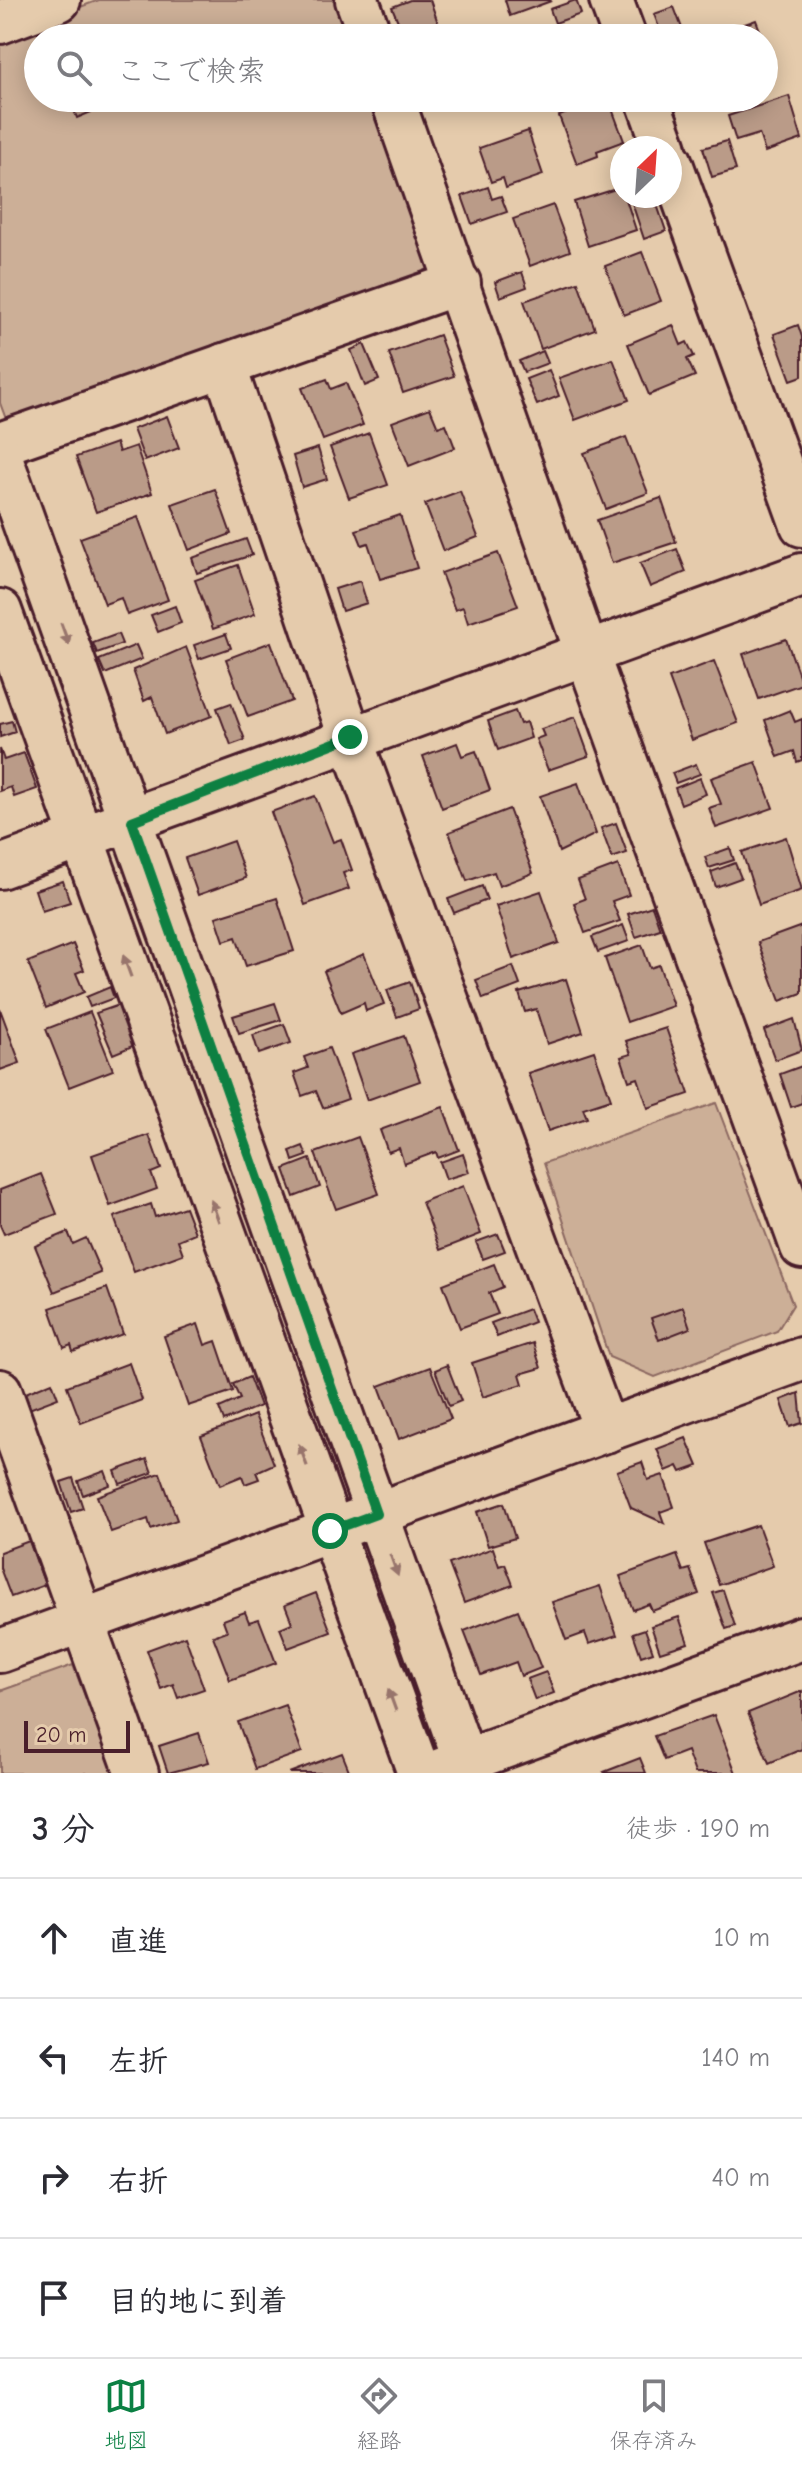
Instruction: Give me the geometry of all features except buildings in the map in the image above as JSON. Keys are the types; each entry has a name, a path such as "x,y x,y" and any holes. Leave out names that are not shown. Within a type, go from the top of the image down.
{"street":[{"path":"0,22 59,0"},
{"path":"357,0 366,24"},
{"path":"611,0 620,24"},
{"path":"397,112 587,654 802,1247"},
{"path":"652,112 661,136"},
{"path":"682,194 802,525"},
{"path":"0,444 459,283"},
{"path":"224,365 350,737 606,1431"},
{"path":"0,455 376,1514 456,1769 802,1638"},
{"path":"0,585 42,571"},
{"path":"0,867 132,821 350,737 802,575"},
{"path":"0,611 419,1773"},
{"path":"0,1651 802,1359"},
{"path":"0,1391 137,1773"}],"shaded area":[{"path":"99,0 342,0 351,24 35,24"},
{"path":"24,28 24,112 383,112 443,275 9,427 0,403 0,37"},
{"path":"716,1103 793,1305 777,1331 655,1377 609,1357 544,1163"},
{"path":"73,1665 115,1773 0,1773 0,1691"}],"route":[{"path":"330,1531 376,1514 132,821 350,737"}]}
